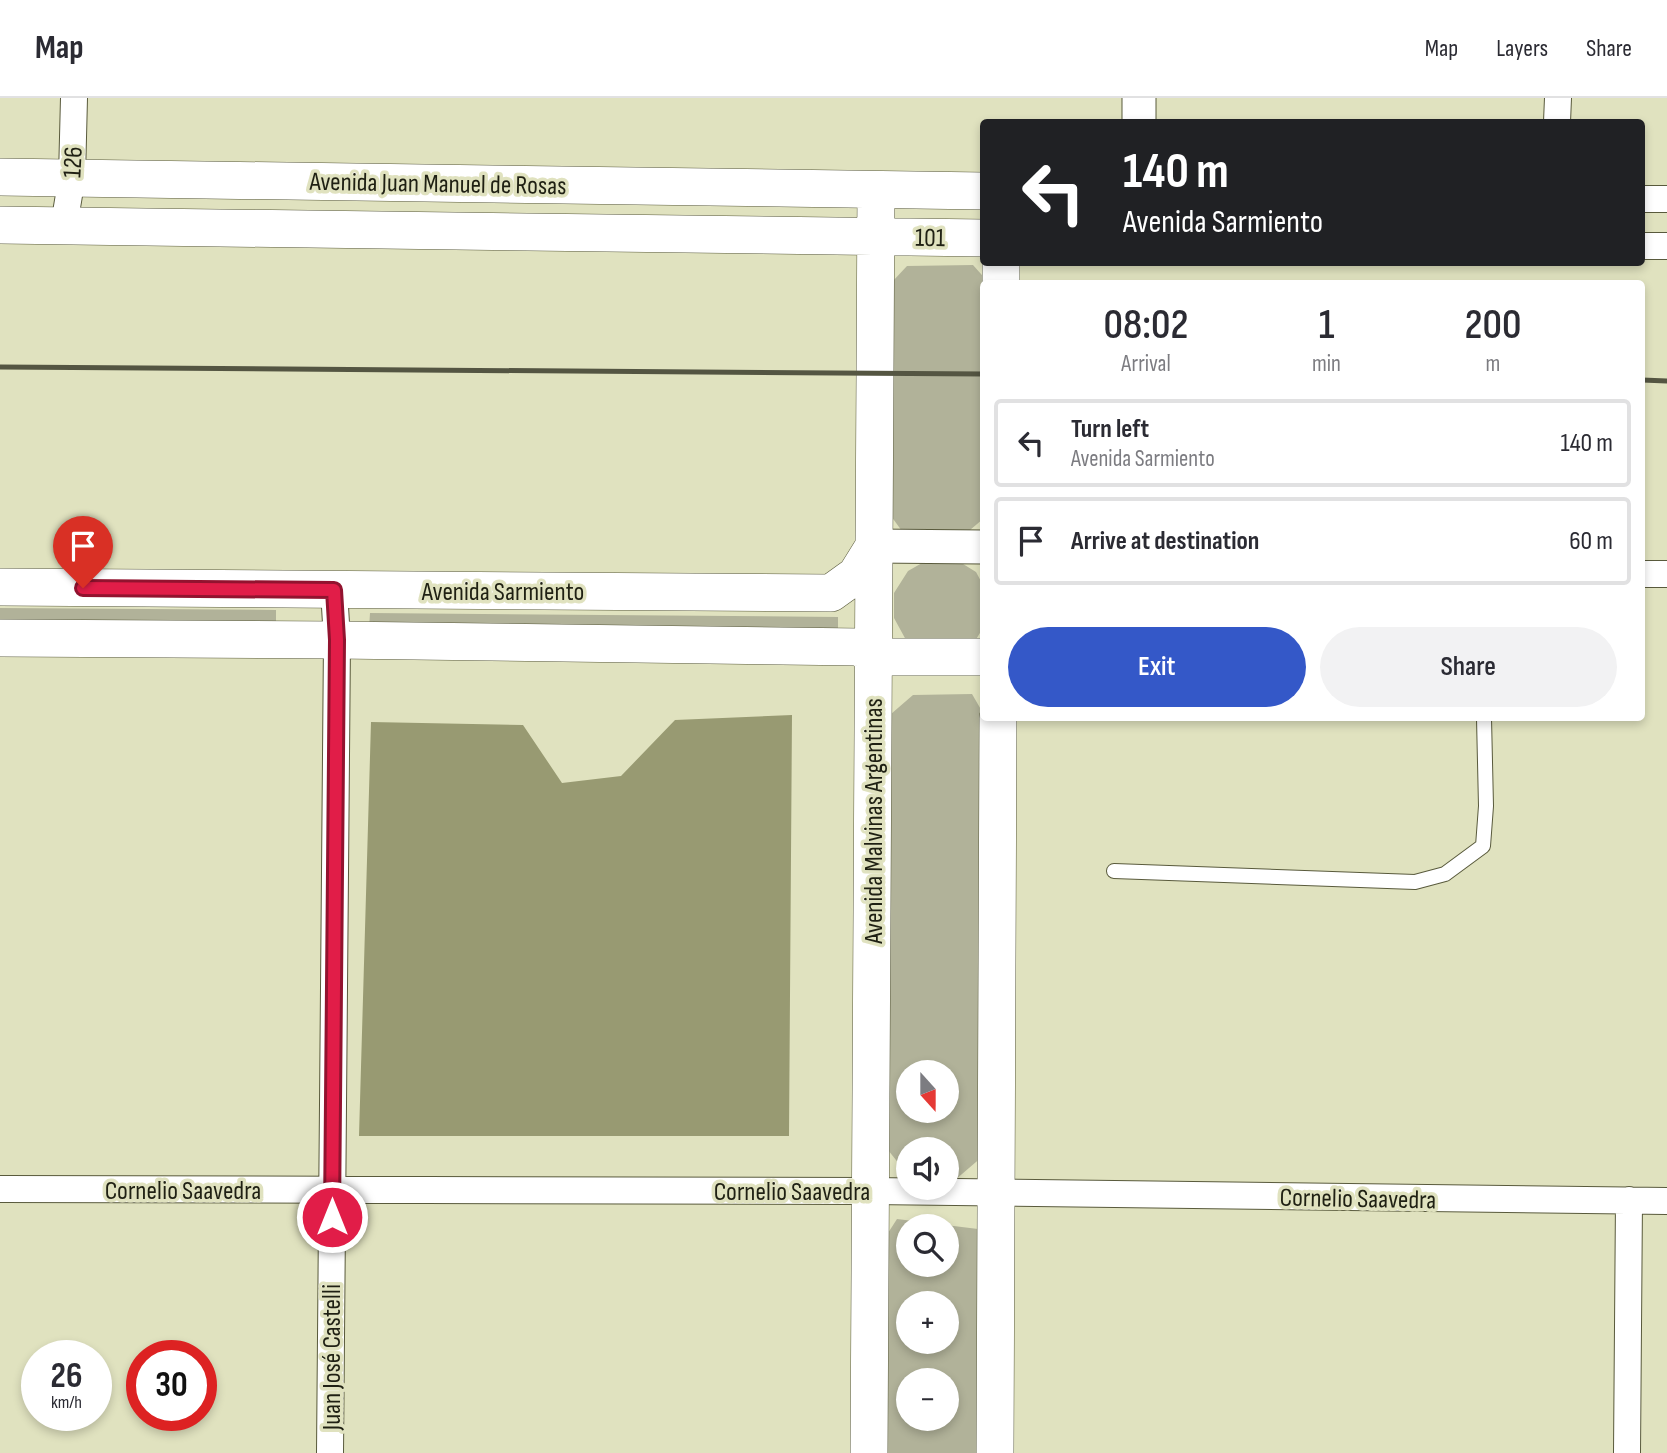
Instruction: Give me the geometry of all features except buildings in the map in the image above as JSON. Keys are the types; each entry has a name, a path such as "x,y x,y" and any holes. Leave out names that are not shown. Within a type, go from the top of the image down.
{"main road":[{"name":"Avenida Juan Manuel de Rosas","path":"0,177 876,190"},
{"name":"101","path":"876,190 980,191"},
{"name":"Avenida Malvinas Argentinas","path":"869,1453 876,190"},
{"name":"Avenida Juan Manuel de Rosas","path":"0,225 876,236"},
{"name":"101","path":"876,236 980,238"},
{"name":"Avenida Sarmiento","path":"0,587 831,593 856,575 874,546"},
{"name":"Avenida Sarmiento","path":"0,638 860,647 873,656 980,657"},
{"path":"995,1453 998,721"}],"street":[{"name":"126","path":"64,225 72,177 74,98"},
{"path":"1139,98 1139,119"},
{"path":"1558,98 1558,119"},
{"path":"1645,199 1667,199"},
{"path":"1645,246 1667,246"},
{"path":"874,546 980,547"},
{"path":"1645,574 1667,574"},
{"name":"Juan José Castelli","path":"330,1453 337,640 334,590"},
{"name":"Cornelio Saavedra","path":"0,1189 870,1191 1667,1201"},
{"path":"1627,1453 1629,1200"}],"lane":[{"path":"1114,871 1415,882 1445,874 1483,846 1486,806 1484,721"}],"shaded area":[{"path":"973,265 986,280 980,280 980,522 957,541 907,538 891,516 892,282 907,266"},
{"path":"929,559 955,559 976,572 980,579 980,633 975,641 906,640 894,618 894,593 908,571"},
{"path":"0,608 276,610 276,625 0,623"},
{"path":"370,613 838,617 838,632 369,629"},
{"path":"972,694 980,708 980,721 983,721 990,1150 959,1177 959,1137 896,1137 896,1160 888,1150 891,714 913,695"},
{"path":"792,715 789,1136 359,1136 371,722 523,725 562,783 621,776 675,720"},
{"path":"896,1221 896,1277 959,1277 959,1227 978,1229 984,1453 879,1453 879,1247"}],"railway":[{"path":"0,367 980,374"},
{"path":"1645,380 1667,381"}],"route":[{"path":"83,588 334,590 337,640 332,1217"}]}
